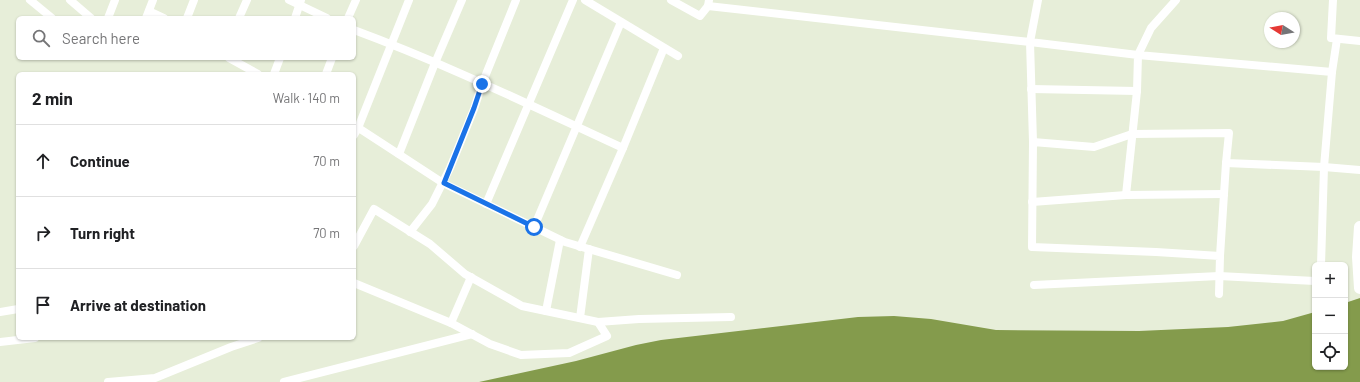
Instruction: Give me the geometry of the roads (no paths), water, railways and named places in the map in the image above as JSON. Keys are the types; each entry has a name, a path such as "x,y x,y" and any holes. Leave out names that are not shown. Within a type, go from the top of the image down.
{"street":[{"path":"30,0 50,16"},
{"path":"109,16 115,0"},
{"path":"147,14 154,0"},
{"path":"188,16 194,0"},
{"path":"241,16 247,0"},
{"path":"289,0 300,3 323,16"},
{"path":"349,16 356,0"},
{"path":"409,0 356,126 444,183 560,240 677,275"},
{"path":"399,154 462,0"},
{"path":"410,232 432,204 444,183 516,0"},
{"path":"486,204 572,0"},
{"path":"585,0 678,56"},
{"path":"671,0 700,16 708,3 1138,55 1332,72"},
{"path":"1038,0 1030,42 1033,142 1032,247 1220,256"},
{"path":"1126,195 1137,91 1138,55 1151,28 1176,0"},
{"path":"1333,0 1331,38 1360,41"},
{"path":"74,1 89,16"},
{"path":"296,16 300,3"},
{"path":"534,227 622,22"},
{"path":"356,31 391,44 529,104 623,148"},
{"path":"1321,262 1324,167 1332,72 1337,39"},
{"path":"580,318 584,248 664,48"},
{"path":"233,60 254,72"},
{"path":"275,72 279,60"},
{"path":"327,72 331,60"},
{"path":"1031,88 1137,91"},
{"path":"1033,142 1094,147 1132,134 1229,133 1220,256 1219,294"},
{"path":"1226,163 1360,170"},
{"path":"1032,202 1126,195 1224,194"},
{"path":"356,242 374,209 430,244 465,274 522,306 598,322 639,319 731,317"},
{"path":"1360,226 1358,257 1360,288"},
{"path":"546,311 560,240"},
{"path":"1034,285 1219,276 1312,280"},
{"path":"451,323 471,277"},
{"path":"356,285 451,323 490,344 521,355 569,353 607,336 598,322"},
{"path":"0,312 16,309"},
{"path":"284,382 472,334"},
{"path":"0,342 18,340"},
{"path":"108,382 155,378 252,340"}]}
